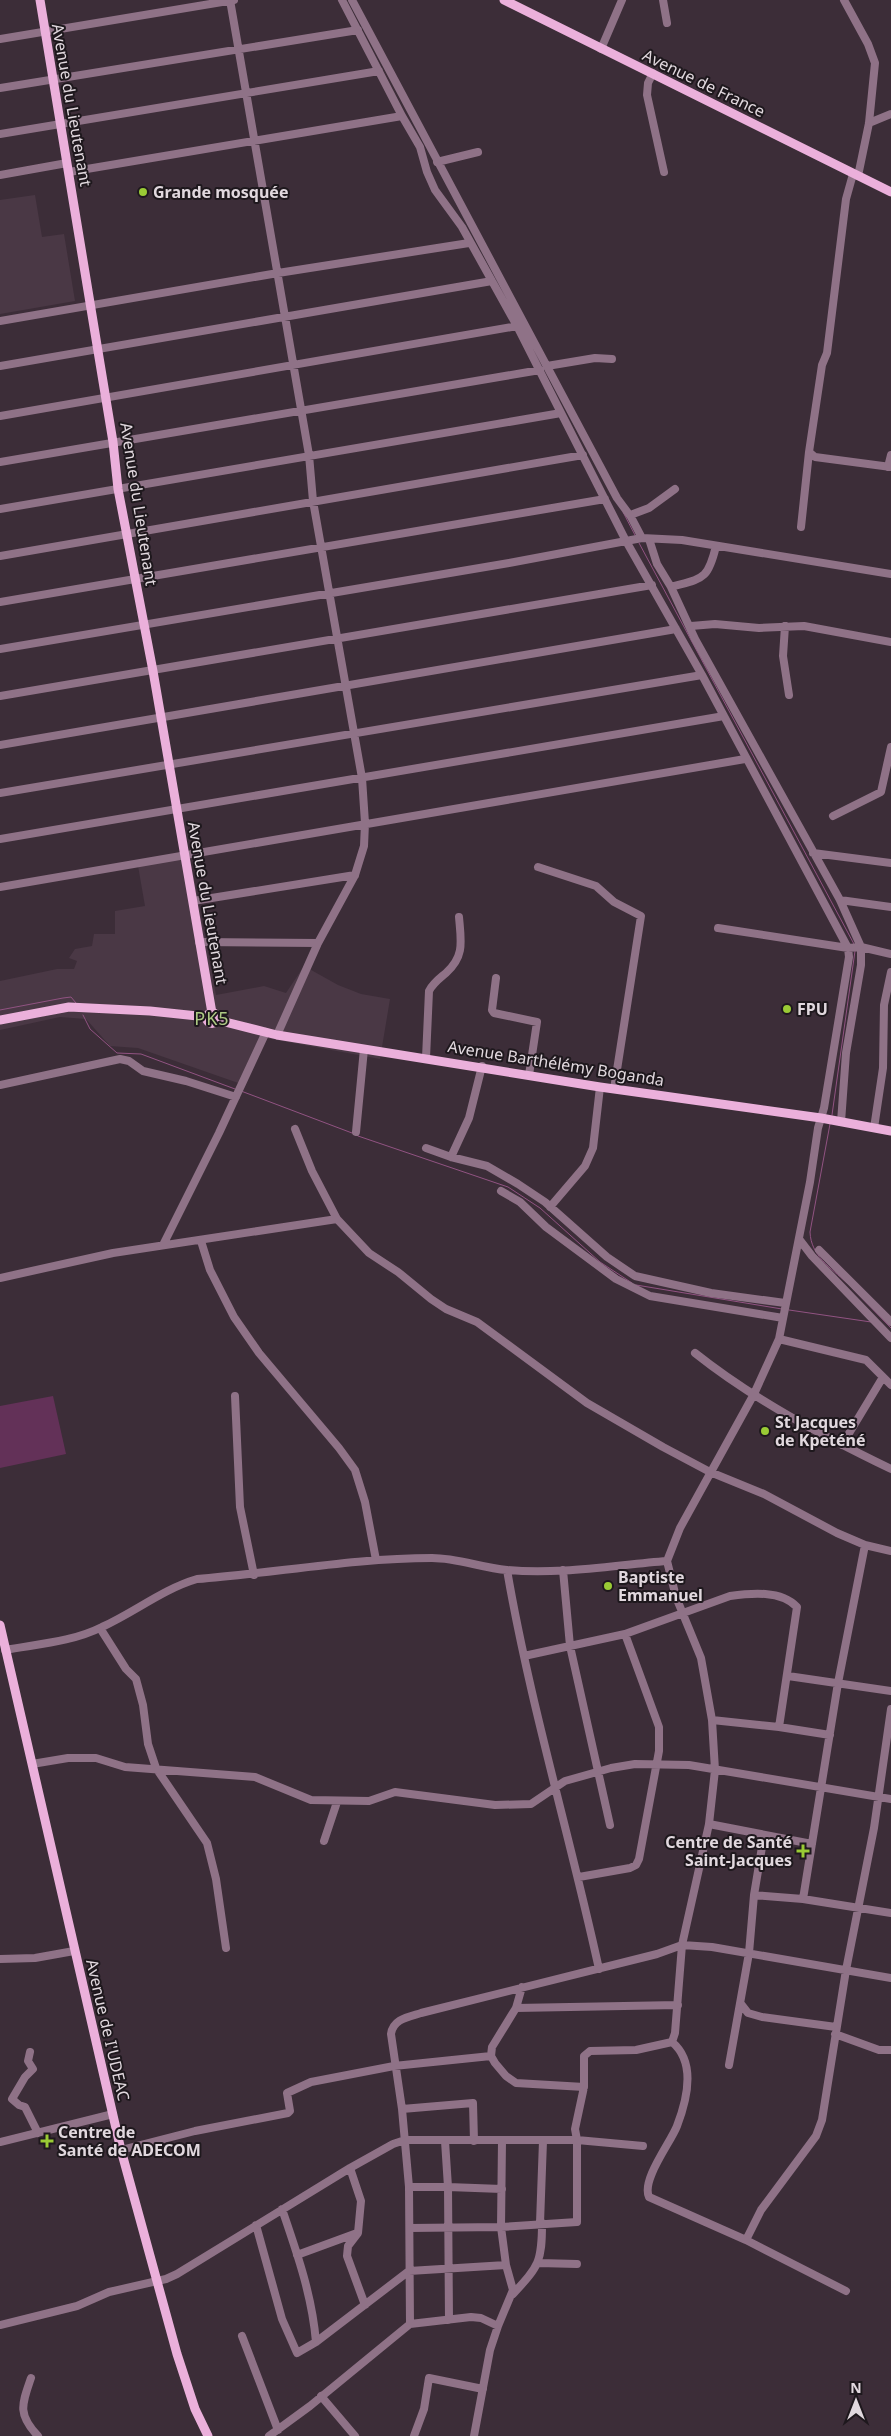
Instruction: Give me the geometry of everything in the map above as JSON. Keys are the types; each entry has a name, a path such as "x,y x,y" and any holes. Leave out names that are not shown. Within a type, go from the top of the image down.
{"main road":[{"name":"Avenue du Lieutenant","path":"40,0 113,442 118,489 153,671 212,1016"},
{"name":"Avenue de France","path":"504,0 891,192"},
{"name":"Avenue Barthélémy Boganda","path":"0,1020 59,1008 94,1007 212,1016 278,1035 482,1066 600,1087 838,1121 891,1131"},
{"name":"Avenue de I'UDEAC","path":"0,1625 1,1637 121,2150 186,2383 208,2436"}],"street":[{"path":"0,39 231,0 237,49 309,455 313,501 362,778 365,823 364,846 356,875 318,944 278,1035"},
{"path":"342,0 420,147 427,172 435,190 462,227 469,243 617,498 646,538 657,564 691,626 695,639 840,900 861,947 861,965 846,1053 838,1121"},
{"path":"352,0 438,162 543,368 562,413 605,499 702,675 745,759 848,948 845,984 823,1119 779,1339 754,1394 680,1528 666,1561 676,1597 684,1612 701,1658 712,1720 714,1770 709,1824 682,1945 678,2005 675,2033 672,2042"},
{"path":"601,49 622,0"},
{"path":"663,0 667,23"},
{"path":"802,527 809,452 822,365 826,353 846,199 855,175 869,123 874,57 844,0"},
{"path":"0,88 358,30"},
{"path":"0,134 379,71"},
{"path":"653,73 648,83 647,95 664,172"},
{"path":"869,123 891,114"},
{"path":"0,175 253,141 402,116"},
{"path":"438,162 478,152"},
{"path":"0,321 278,273 469,243"},
{"path":"0,366 492,281"},
{"path":"0,416 517,326"},
{"path":"0,462 595,358 612,359"},
{"path":"0,509 562,413"},
{"path":"809,452 815,457 889,467 891,456"},
{"path":"0,556 583,455"},
{"path":"631,517 633,514 649,508 675,489"},
{"path":"0,602 605,499"},
{"path":"0,649 646,538 682,540 891,574"},
{"path":"671,587 704,576 709,571 716,546"},
{"path":"0,696 652,585"},
{"path":"691,626 714,624 759,628 785,626 828,629 891,642"},
{"path":"785,626 783,656 789,695"},
{"path":"0,745 676,628"},
{"path":"0,793 702,675"},
{"path":"0,839 724,716"},
{"path":"833,816 877,795 887,787 891,747"},
{"path":"0,886 745,759"},
{"path":"813,853 891,863"},
{"path":"538,867 596,886 614,902 641,916 614,1089"},
{"path":"193,901 356,875"},
{"path":"840,900 891,907"},
{"path":"426,1058 430,991 432,985 455,965 458,958 461,946 460,917"},
{"path":"718,928 848,948 861,947 891,954"},
{"path":"198,942 318,944"},
{"path":"874,1128 883,1068 884,1004 891,972"},
{"path":"496,978 492,1010 494,1013 538,1022 529,1075"},
{"path":"163,1245 266,1032"},
{"path":"356,1132 364,1048"},
{"path":"0,1085 120,1059 129,1061 143,1071 186,1081 236,1096"},
{"path":"451,1157 469,1118 482,1066"},
{"path":"550,1207 585,1166 593,1148 600,1087"},
{"path":"295,1129 312,1171 337,1219 368,1253 398,1272 446,1309 477,1322 497,1335 587,1403 710,1472 764,1494 837,1533 865,1545 891,1552"},
{"path":"426,1148 451,1157 487,1166 533,1194 607,1257 635,1276 719,1294 785,1304"},
{"path":"501,1191 523,1206 600,1268 633,1289 650,1296 783,1316"},
{"path":"523,1206 533,1194"},
{"path":"0,1278 113,1253 337,1219"},
{"path":"799,1239 812,1256 873,1317 891,1338"},
{"path":"201,1241 210,1270 234,1317 259,1353 339,1448 355,1470 365,1502 376,1560"},
{"path":"819,1250 891,1322"},
{"path":"779,1339 866,1360 891,1385"},
{"path":"695,1353 726,1377 754,1394 842,1445 891,1469"},
{"path":"842,1445 883,1377"},
{"path":"235,1396 240,1507 254,1574"},
{"path":"803,1899 838,1683 865,1545"},
{"path":"5,1650 69,1640 100,1628 178,1584 197,1579 376,1560 434,1558 470,1562 507,1570 563,1570 666,1561"},
{"path":"507,1570 524,1656 599,1969"},
{"path":"563,1570 570,1646 610,1825"},
{"path":"524,1656 625,1634 730,1596 747,1593 768,1594 792,1602 797,1607 779,1727"},
{"path":"100,1628 126,1670 136,1679 143,1705 148,1744 156,1768 207,1843 216,1879 226,1948"},
{"path":"578,1876 630,1868 636,1865 655,1764 659,1752 659,1727 625,1634"},
{"path":"788,1676 891,1691"},
{"path":"746,2240 762,2210 816,2136 822,2120 828,2092 846,1970 874,1828 891,1709"},
{"path":"712,1720 779,1727 830,1735"},
{"path":"32,1764 68,1758 96,1758 125,1766 255,1777 311,1800 336,1802 369,1801 395,1792 494,1806 525,1805 535,1802 565,1781 635,1764 689,1764 714,1770 891,1800"},
{"path":"324,1841 336,1802"},
{"path":"709,1824 812,1844"},
{"path":"729,2066 749,1954 754,1895 764,1835"},
{"path":"754,1895 803,1899 891,1913"},
{"path":"410,2324 409,2187 402,2109 394,2066 391,2034 392,2026 396,2021 421,2012 657,1954 682,1945 749,1954 891,1978"},
{"path":"0,1959 35,1958 74,1951"},
{"path":"522,1987 516,2008 494,2043 491,2056 506,2076 516,2083 584,2087"},
{"path":"741,2004 748,2013 836,2031 879,2050 891,2050"},
{"path":"516,2008 678,2005"},
{"path":"410,2228 501,2227 541,2223 572,2224 577,2222 577,2140 575,2129 584,2087 585,2053 636,2050 672,2042"},
{"path":"672,2042 684,2055 687,2078 686,2091 678,2126 663,2150 652,2176 647,2195 746,2240 846,2291"},
{"path":"30,2052 28,2061 34,2069 25,2077 12,2099 19,2105 26,2107 38,2133"},
{"path":"121,2150 195,2131 288,2114 290,2111 287,2096 289,2091 310,2082 394,2066 491,2056"},
{"path":"402,2109 473,2103 474,2141"},
{"path":"0,2142 113,2114"},
{"path":"0,2325 77,2306 109,2292 157,2281 177,2274 350,2168 393,2144 405,2140 577,2140 643,2146"},
{"path":"445,2141 450,2227 449,2320"},
{"path":"502,2141 501,2227 506,2265 513,2294"},
{"path":"474,2436 490,2350 498,2326 513,2294 539,2263 542,2250 543,2141"},
{"path":"350,2168 361,2201 358,2233 348,2246 347,2256 365,2305"},
{"path":"409,2187 502,2189"},
{"path":"282,2208 298,2255 313,2316 316,2342"},
{"path":"256,2225 277,2302 295,2350 301,2352 409,2271 506,2265"},
{"path":"298,2255 358,2233"},
{"path":"539,2263 577,2264"},
{"path":"269,2436 322,2396 410,2324 471,2317 481,2318 498,2326"},
{"path":"242,2336 278,2430"},
{"path":"31,2378 22,2409 28,2424 38,2436"},
{"path":"414,2436 424,2409 429,2378 483,2389"},
{"path":"322,2396 355,2436"}],"shaded area":[{"path":"35,195 42,237 64,234 75,301 0,314 0,200"},
{"path":"189,852 216,995 264,986 286,993 304,966 338,985 361,994 390,999 380,1059 266,1038 244,1085 138,1048 110,1046 86,1019 60,1017 0,1030 0,981 57,969 74,969 77,961 69,958 75,949 92,946 94,934 115,934 115,911 145,906 137,860"},
{"path":"53,1396 66,1454 0,1468 0,1406"}],"waterway":[{"path":"623,512 636,537"},
{"path":"639,543 854,944"},
{"path":"832,1115 855,951"},
{"path":"0,1010 71,997 76,1003"},
{"path":"83,1015 90,1029 117,1053 141,1054 235,1089"},
{"path":"241,1091 352,1133"},
{"path":"830,1124 810,1232 814,1248 822,1260 847,1283"},
{"path":"358,1136 508,1187 540,1208 600,1262 632,1283"},
{"path":"636,1285 782,1309"},
{"path":"852,1288 891,1328"},
{"path":"789,1310 871,1322"}],"place":[{"name":"Grande mosquée","path":"143,192"},
{"name":"FPU","path":"787,1009"},
{"name":"St Jacques de Kpeténé","path":"765,1431"},
{"name":"Baptiste Emmanuel","path":"608,1586"},
{"name":"Centre de Santé Saint-Jacques","path":"803,1851"},
{"name":"Centre de Santé de ADECOM","path":"47,2141"}],"district":[{"name":"PK5","path":"212,1018"}]}
